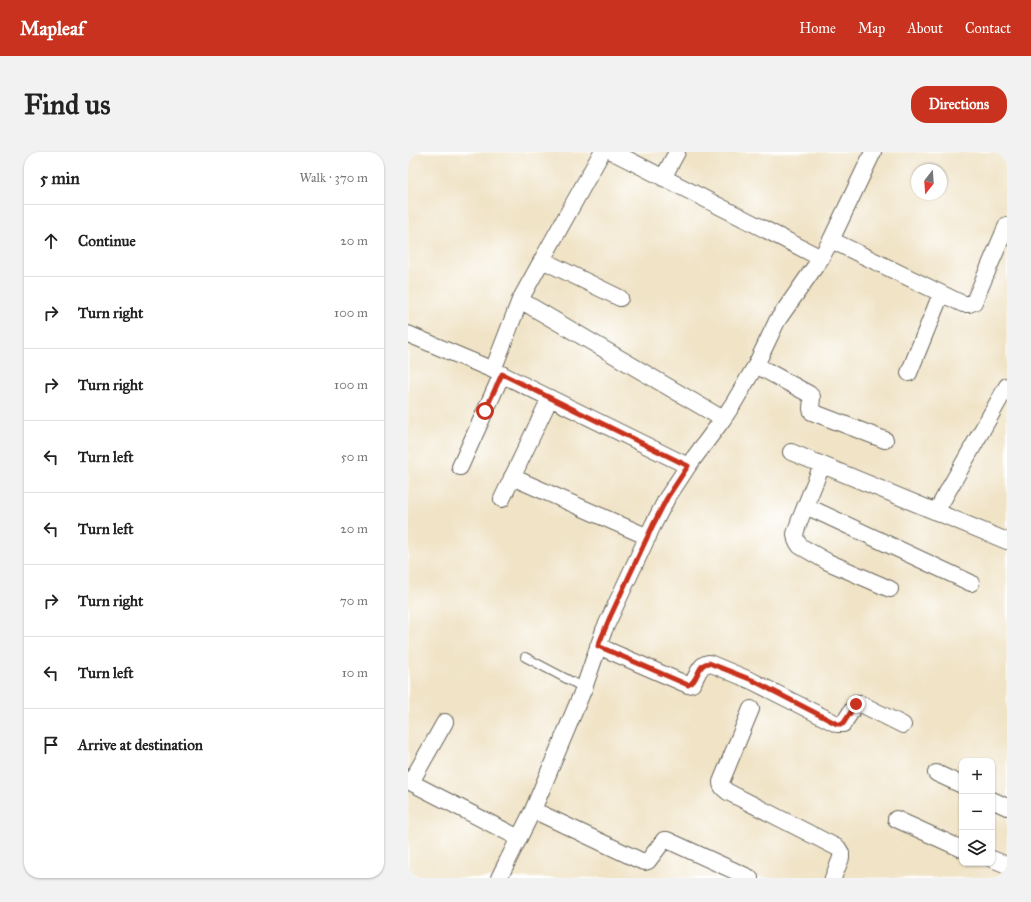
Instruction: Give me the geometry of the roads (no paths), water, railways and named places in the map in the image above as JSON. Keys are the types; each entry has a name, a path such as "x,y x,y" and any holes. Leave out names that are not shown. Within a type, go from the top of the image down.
{"street":[{"path":"460,467 498,372 520,300 602,152"},
{"path":"613,152 821,258"},
{"path":"663,178 677,152"},
{"path":"499,878 533,810 584,688 598,646 610,617 667,498 688,466 724,419 756,365 777,321 821,258 873,152"},
{"path":"831,240 941,294 964,304 969,304 974,302 1007,225"},
{"path":"542,260 620,298"},
{"path":"909,373 941,294"},
{"path":"520,300 724,419"},
{"path":"408,334 498,372 688,466"},
{"path":"756,365 809,394 812,397 810,409 812,412 885,440"},
{"path":"936,512 1007,386"},
{"path":"502,500 550,398"},
{"path":"791,452 1007,541"},
{"path":"822,465 795,534 796,540 800,546 828,562 890,589"},
{"path":"512,477 648,537"},
{"path":"806,506 972,583"},
{"path":"598,646 688,685 694,682 701,666 705,663 709,663 752,680 837,724 843,724 856,704 860,704 903,725"},
{"path":"751,709 721,785 723,789 728,792 838,848 841,853 841,858 833,878"},
{"path":"445,722 410,782 520,838"},
{"path":"936,773 959,784"},
{"path":"995,801 1007,807"},
{"path":"533,810 645,862 648,861 664,840 667,840 750,878"},
{"path":"896,819 959,848"},
{"path":"995,860 1007,865"}],"lane":[{"path":"525,657 584,688"}]}
